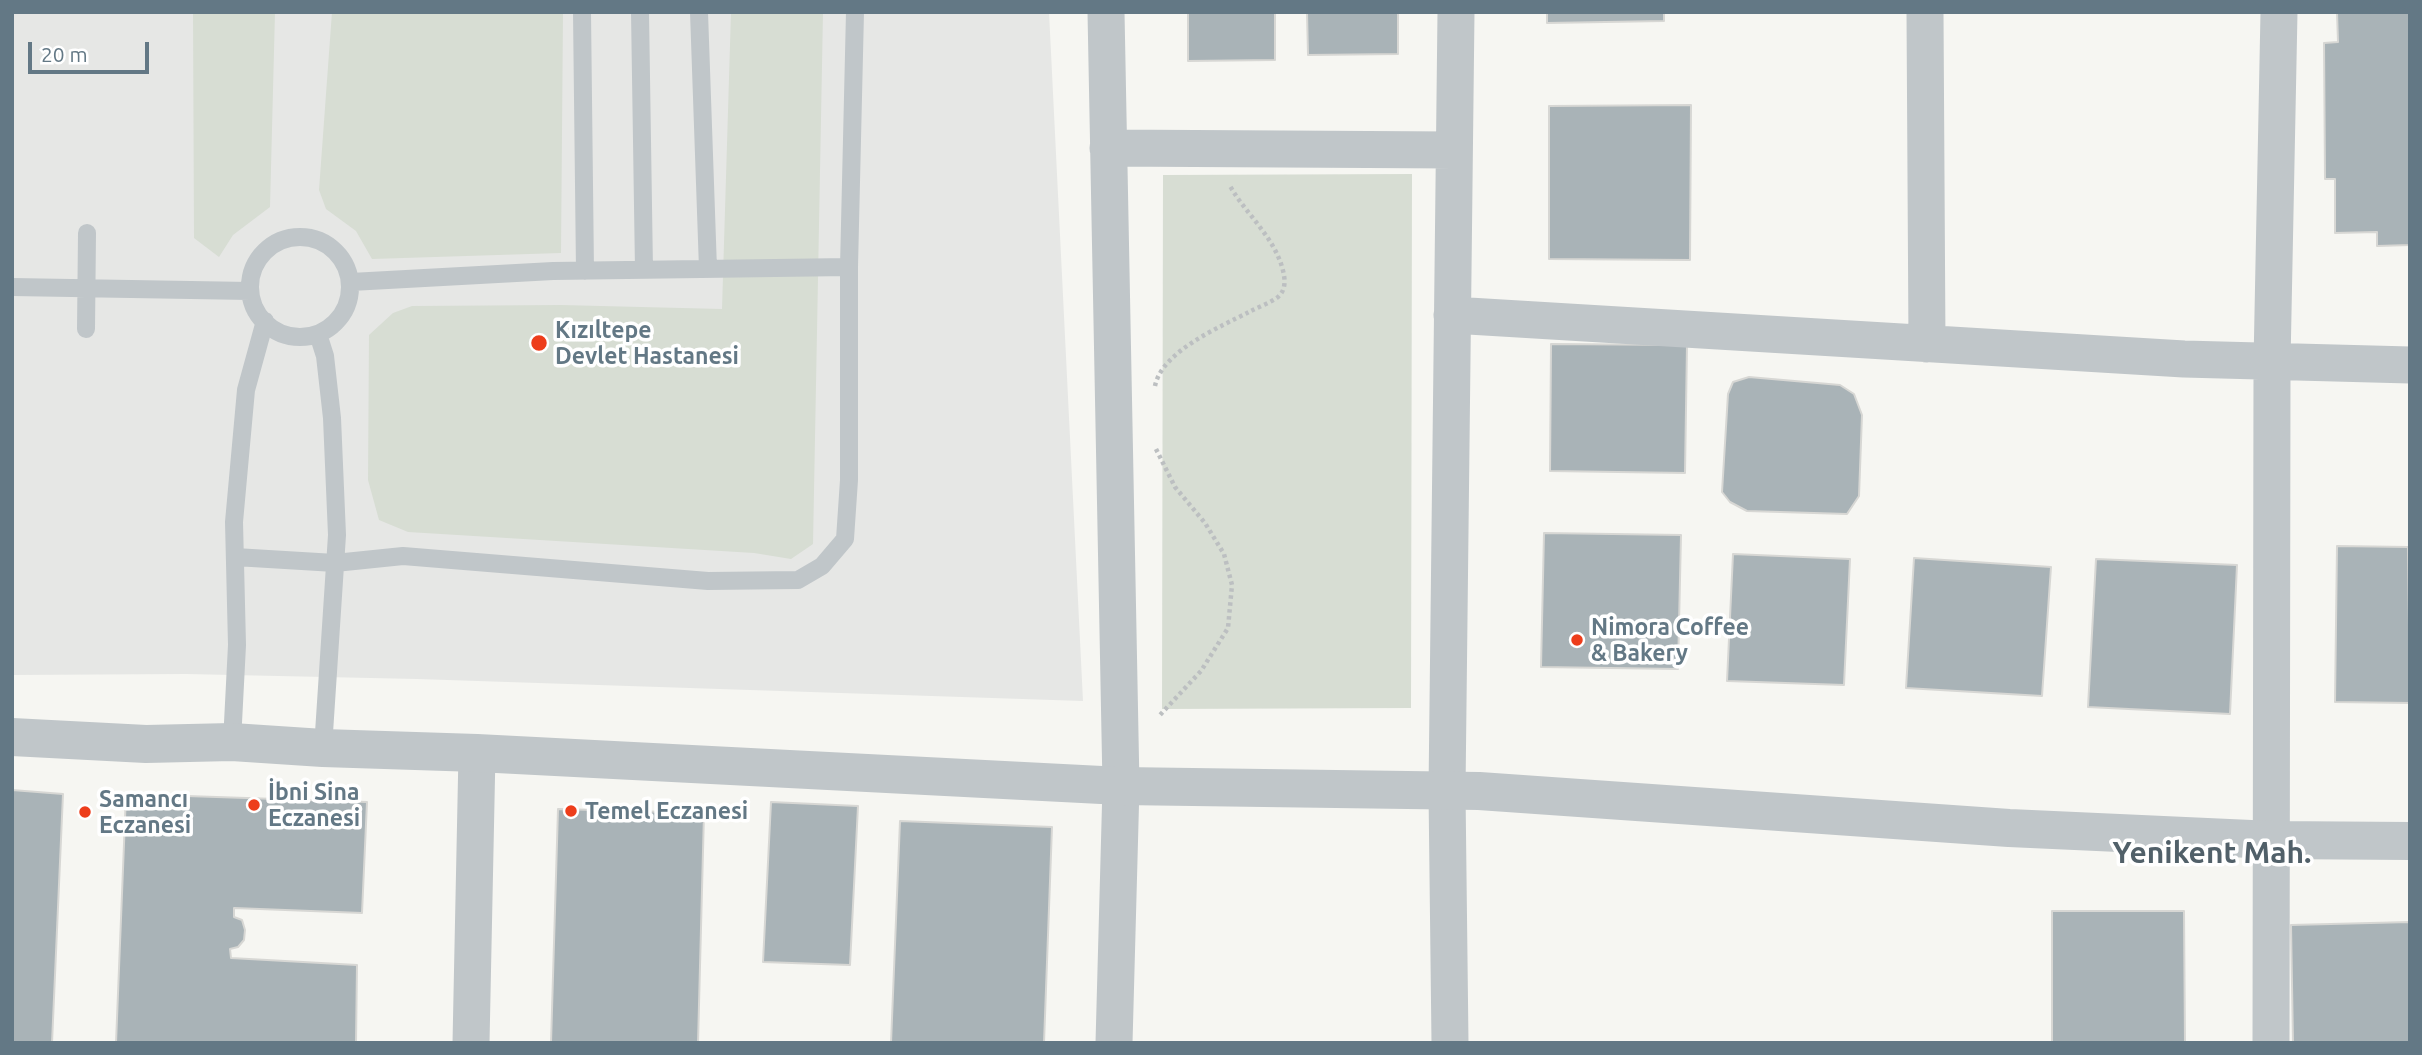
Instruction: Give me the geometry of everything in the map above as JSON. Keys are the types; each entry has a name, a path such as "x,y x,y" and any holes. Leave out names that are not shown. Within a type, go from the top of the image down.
{"street":[{"path":"1106,12 1121,786 1114,1043"},
{"path":"1450,1043 1447,791 1456,12"},
{"path":"1925,12 1927,344"},
{"path":"2271,1043 2272,363 2279,12"},
{"path":"1108,148 1454,150"},
{"path":"1452,315 2272,363 2410,365"},
{"path":"12,737 146,744 232,742 1121,786 1493,792 2009,828 2273,840 2410,841"},
{"path":"471,1043 477,753"}],"lane":[{"path":"582,12 585,271"},
{"path":"640,12 645,270"},
{"path":"699,12 708,269"},
{"path":"235,557 335,563 403,556 708,581 798,580 822,566 845,539 849,480 849,267 855,12"},
{"path":"86,328 87,233"},
{"path":"307,237 323,242 337,252 346,265 351,282 350,298 343,313 332,326 318,334 301,337 285,335 271,328 255,308 250,291 254,268 262,254 275,244 290,238 307,237"},
{"path":"351,282 585,271 849,267"},
{"path":"12,287 250,291"},
{"path":"232,742 237,645 234,522 246,390 265,321"},
{"path":"318,334 326,356 332,418 337,536 323,748"}],"path":[{"path":"1154,389 1157,376 1176,354 1279,296 1285,283 1282,265 1266,235 1234,192 1209,148"},
{"path":"1119,715 1158,717 1201,671 1228,628 1232,585 1224,554 1205,523 1175,487 1154,446"}],"shaded area":[{"name":"Kızıltepe Devlet Hastanesi","path":"12,12 1049,12 1083,701 417,679 186,674 12,675"},
{"path":"193,12 275,12 270,207 233,235 219,257 194,238"},
{"path":"332,12 563,12 561,253 372,259 356,231 326,209 319,190"},
{"path":"731,12 823,12 813,544 791,559 754,553 408,532 379,520 368,480 369,335 393,313 412,306 561,305 722,309"},
{"path":"1412,174 1411,708 1162,709 1163,175"}],"building":[{"path":"1188,12 1275,12 1275,60 1188,61"},
{"path":"1307,12 1398,12 1398,54 1308,55"},
{"path":"1547,12 1664,12 1664,21 1547,23"},
{"path":"2337,12 2410,12 2410,245 2377,246 2377,232 2335,233 2335,179 2325,179 2324,43 2338,42"},
{"path":"1691,105 1690,260 1549,259 1549,106"},
{"path":"1551,344 1687,345 1685,473 1550,471"},
{"path":"1749,377 1840,385 1854,394 1862,415 1859,496 1847,514 1747,511 1730,502 1722,492 1728,394 1733,382"},
{"path":"1544,533 1681,535 1678,669 1541,667"},
{"path":"2337,546 2408,547 2410,703 2335,702"},
{"path":"1733,554 1850,559 1844,685 1727,681"},
{"path":"1914,558 2051,567 2042,696 1906,688"},
{"path":"2096,559 2237,565 2230,714 2088,707"},
{"path":"12,790 63,794 52,1043 12,1043"},
{"path":"126,794 367,802 362,913 234,908 234,917 242,920 245,930 244,940 238,947 230,949 231,958 357,965 356,1043 116,1043"},
{"path":"771,802 858,806 850,965 763,962"},
{"path":"558,809 704,813 698,1043 551,1043"},
{"path":"900,821 1052,827 1044,1043 891,1043"},
{"path":"2052,911 2184,911 2185,1043 2052,1043"},
{"path":"2410,922 2410,1043 2293,1043 2291,925"}],"place":[{"name":"Kızıltepe Devlet Hastanesi","path":"539,343"},
{"name":"Nimora Coffee & Bakery","path":"1577,640"},
{"name":"İbni Sina Eczanesi","path":"254,805"},
{"name":"Temel Eczanesi","path":"571,811"},
{"name":"Samancı Eczanesi","path":"85,812"}],"district":[{"name":"Yenikent Mah.","path":"2212,853"}]}
